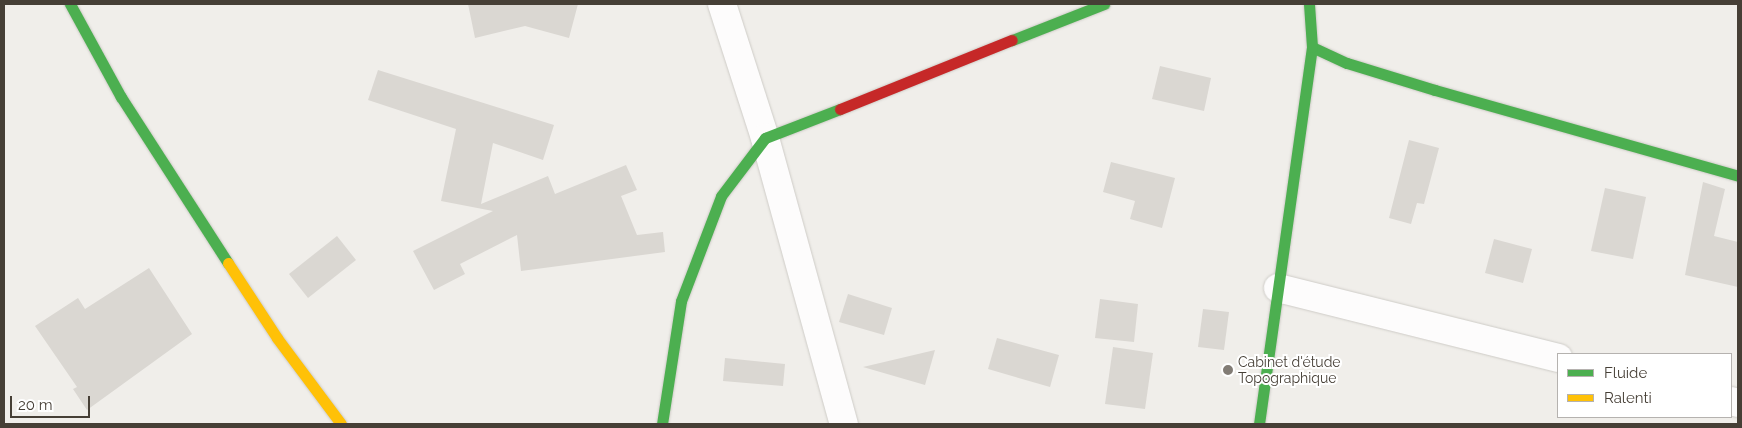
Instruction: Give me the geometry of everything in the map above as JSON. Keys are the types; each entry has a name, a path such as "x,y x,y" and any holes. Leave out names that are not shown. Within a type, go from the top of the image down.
{"street":[{"path":"70,4 126,105 277,338 341,424"},
{"path":"722,4 765,138 844,424"},
{"path":"662,424 681,301 721,196 765,138 1104,4"},
{"path":"1259,424 1312,47 1309,4"},
{"path":"1312,47 1348,63 1444,93 1738,176"},
{"path":"1278,288 1557,358"}],"building":[{"path":"468,4 578,4 569,38 525,26 475,38"},
{"path":"1160,66 1211,78 1204,111 1152,99"},
{"path":"378,70 554,125 543,160 493,143 481,204 548,176 555,194 626,165 637,190 621,196 637,235 663,232 665,252 521,271 517,235 460,264 465,274 434,290 413,251 493,211 441,201 456,129 368,100"},
{"path":"1409,140 1439,148 1424,204 1417,203 1411,224 1389,218"},
{"path":"1111,162 1175,178 1162,228 1130,219 1135,201 1103,192"},
{"path":"1703,182 1725,189 1714,236 1738,242 1738,287 1685,275"},
{"path":"1605,188 1646,197 1633,259 1591,251"},
{"path":"337,236 356,260 308,298 289,274"},
{"path":"1494,239 1532,249 1523,283 1485,273"},
{"path":"149,268 192,334 87,410 73,389 77,387 35,326 78,298 85,309"},
{"path":"848,294 892,308 884,335 839,322"},
{"path":"1100,299 1138,304 1134,342 1095,338"},
{"path":"1203,309 1229,312 1224,350 1198,347"},
{"path":"997,338 1059,355 1050,387 988,369"},
{"path":"1113,347 1153,353 1145,409 1105,404"},
{"path":"935,350 925,385 863,367"},
{"path":"725,358 785,364 783,386 723,381"}],"traffic: fast":[{"path":"70,4 121,97 228,263"},
{"path":"1012,40 1104,4"},
{"path":"1259,424 1312,47 1309,4"},
{"path":"1312,47 1347,63 1435,90 1738,176"},
{"path":"662,424 681,301 721,196 765,138 840,109"}],"traffic: slow":[{"path":"228,263 277,338 341,424"}],"traffic: jam":[{"path":"840,109 1012,40"}],"place":[{"name":"Cabinet d'étude Topographique","path":"1228,370"}]}
